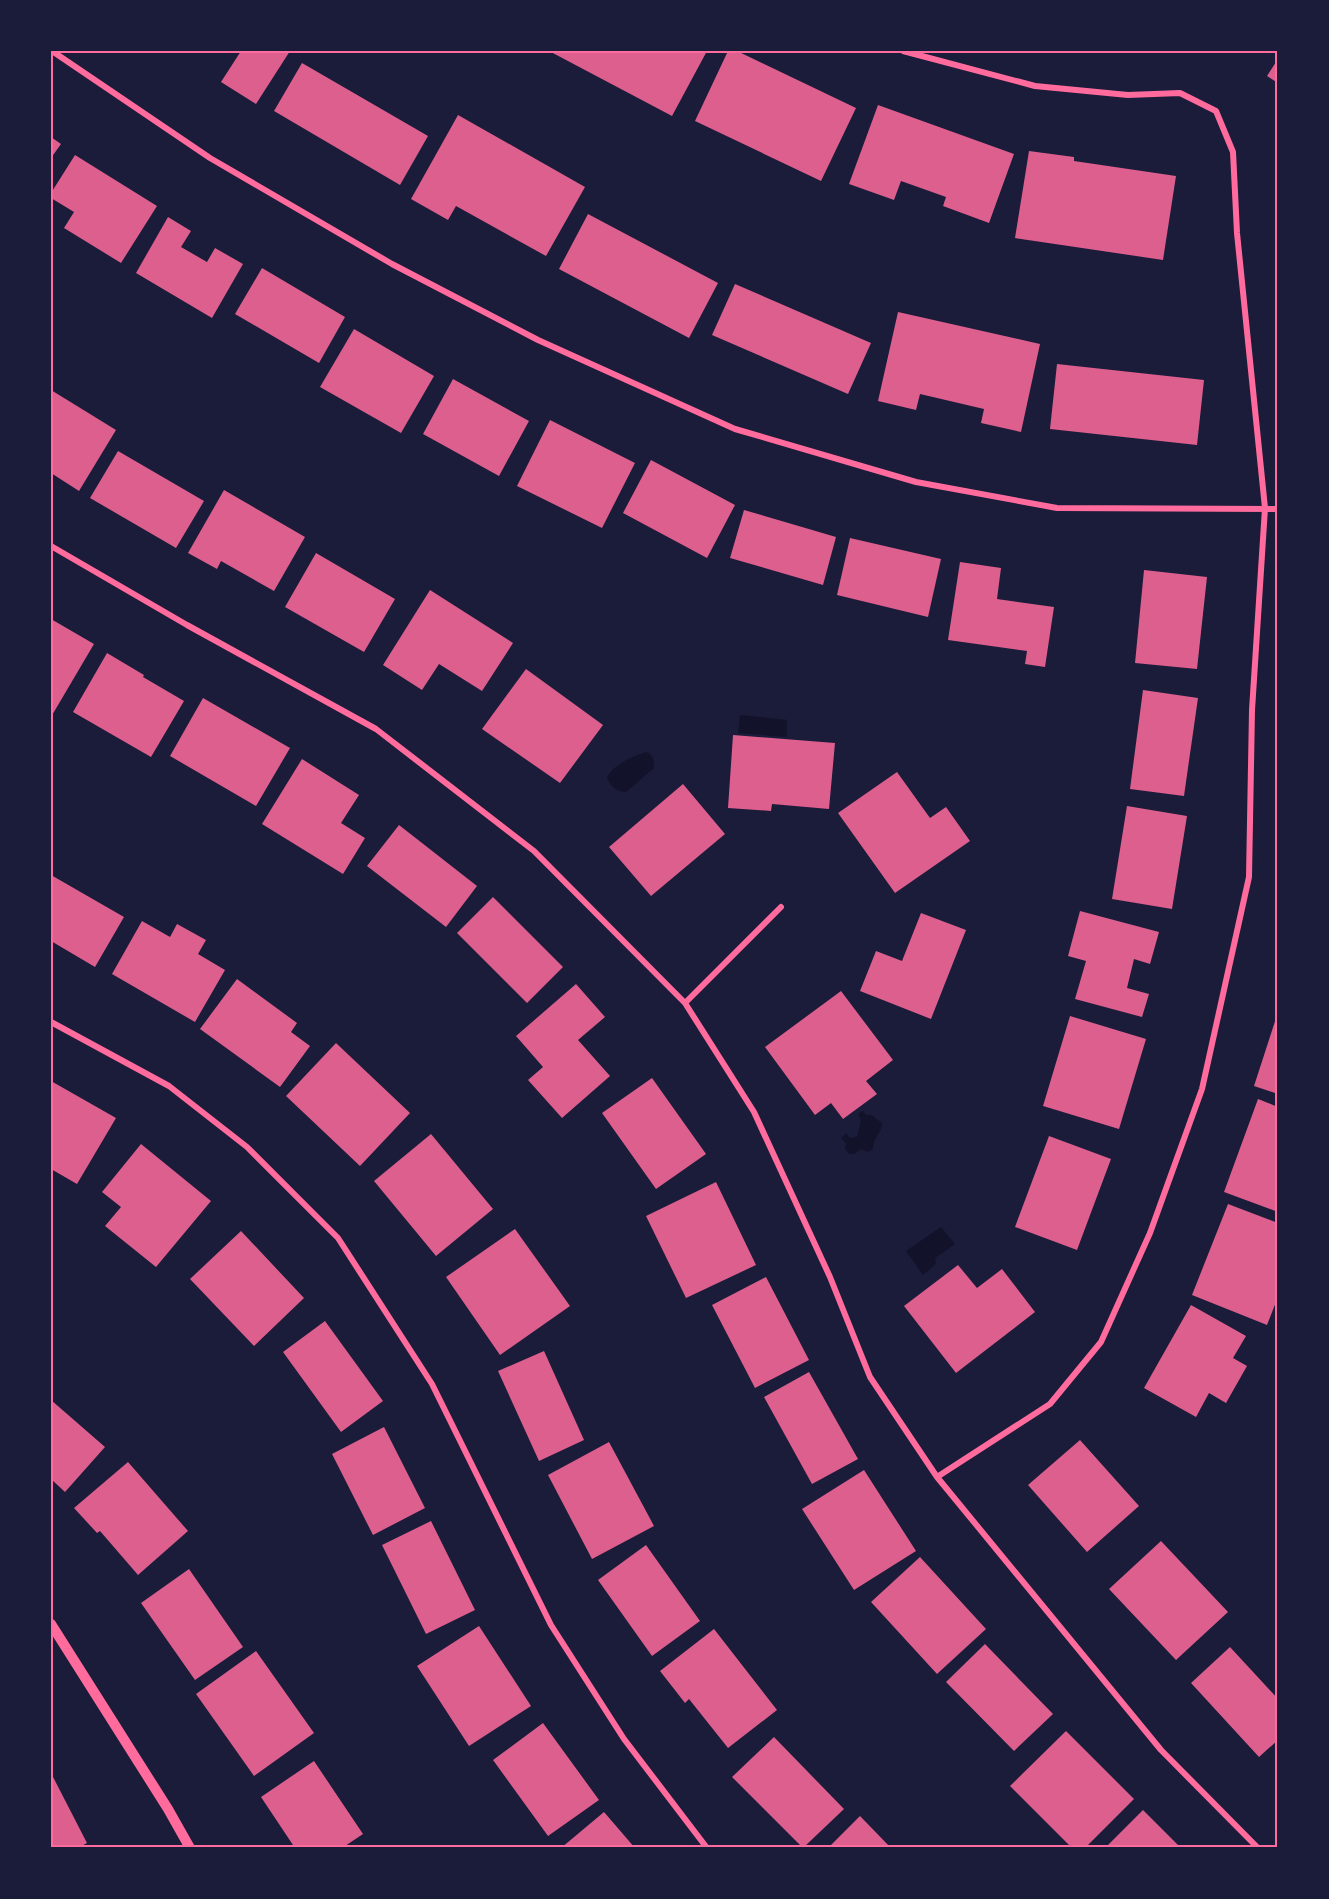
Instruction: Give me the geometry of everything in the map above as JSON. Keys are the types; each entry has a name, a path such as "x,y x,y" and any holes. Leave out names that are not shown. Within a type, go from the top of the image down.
{"street":[{"path":"52,51 210,158 393,264 538,340 735,429 916,482 1057,508 1278,509"},
{"path":"903,51 1035,86 1128,94 1180,93 1216,111 1233,152 1237,233 1265,508 1252,710 1249,877 1202,1089 1150,1233 1101,1342 1050,1404 937,1478"},
{"path":"51,546 187,625 376,729 534,851 685,1002 754,1112 830,1277 870,1377 937,1478 1161,1750 1258,1848"},
{"path":"685,1002 781,907"},
{"path":"51,1022 169,1086 248,1147 338,1238 432,1384 551,1624 624,1739 707,1848"},
{"path":"51,1624 168,1809 190,1848"}],"shaded area":[{"path":"740,715 787,720 787,737 738,733"},
{"path":"646,752 654,761 654,768 626,792 614,788 607,778 610,773 624,762"},
{"path":"863,1111 882,1123 881,1127 873,1149 868,1152 861,1149 854,1154 849,1154 845,1149 846,1143 841,1138 846,1133 850,1138 857,1137 861,1120 858,1114"},
{"path":"941,1227 955,1244 935,1258 936,1264 923,1275 906,1251"}],"building":[{"path":"241,51 290,51 256,104 221,82"},
{"path":"549,51 707,51 672,116"},
{"path":"728,51 737,51 856,108 821,181 695,121"},
{"path":"1278,59 1278,83 1267,76"},
{"path":"302,63 428,136 400,185 274,111"},
{"path":"878,105 1014,154 989,223 943,206 946,197 901,181 894,200 849,184"},
{"path":"458,115 585,187 546,256 456,206 448,220 411,199"},
{"path":"51,137 61,144 51,158"},
{"path":"1029,151 1074,157 1074,161 1176,176 1163,260 1015,238"},
{"path":"75,155 157,206 121,263 64,228 74,212 51,198 51,193"},
{"path":"588,214 718,283 689,338 559,269"},
{"path":"168,217 191,231 181,247 207,262 215,248 243,264 212,318 136,273"},
{"path":"262,268 345,317 319,363 235,314"},
{"path":"735,284 871,343 848,394 712,335"},
{"path":"898,312 1040,344 1021,432 981,423 984,409 920,394 916,410 878,401"},
{"path":"354,329 434,376 401,433 320,387"},
{"path":"1057,364 1204,380 1197,445 1050,429"},
{"path":"453,379 529,421 499,476 423,434"},
{"path":"51,390 116,430 79,491 51,473"},
{"path":"550,420 635,463 602,528 517,486"},
{"path":"118,451 204,501 176,548 90,498"},
{"path":"651,460 735,505 707,558 623,513"},
{"path":"224,490 305,537 274,591 221,561 217,569 188,553"},
{"path":"744,510 836,537 823,585 730,558"},
{"path":"850,538 941,559 928,617 837,595"},
{"path":"316,553 395,599 364,652 285,607"},
{"path":"960,562 1001,568 997,599 1054,607 1045,667 1025,664 1027,651 948,640"},
{"path":"1144,570 1207,577 1197,669 1135,663"},
{"path":"430,590 513,643 482,691 439,664 422,690 383,665"},
{"path":"51,619 94,644 51,717"},
{"path":"107,653 184,701 151,757 73,712"},
{"path":"526,669 603,725 560,783 482,729"},
{"path":"1143,690 1198,698 1184,796 1130,789"},
{"path":"203,698 290,748 256,806 170,756"},
{"path":"733,735 835,743 829,809 772,804 771,811 728,808"},
{"path":"302,759 359,795 341,823 365,838 343,874 262,824"},
{"path":"897,772 930,818 946,807 970,841 895,893 838,813"},
{"path":"683,784 725,834 651,896 609,847"},
{"path":"1127,806 1187,816 1172,909 1112,899"},
{"path":"399,825 477,886 446,927 367,866"},
{"path":"51,875 124,917 95,967 51,941"},
{"path":"493,897 563,967 527,1003 457,933"},
{"path":"1080,911 1159,932 1150,964 1134,959 1127,988 1149,994 1142,1017 1075,999 1086,961 1068,956"},
{"path":"921,913 966,930 931,1019 860,991 876,951 902,961"},
{"path":"142,921 170,937 177,924 206,940 198,954 225,970 195,1022 112,974"},
{"path":"237,979 297,1023 291,1032 310,1046 280,1087 200,1029"},
{"path":"576,984 605,1017 578,1040 610,1076 562,1118 528,1080 543,1067 516,1036"},
{"path":"841,991 893,1060 866,1081 877,1094 843,1119 831,1103 815,1115 765,1047"},
{"path":"1278,1012 1278,1094 1254,1086"},
{"path":"1070,1016 1146,1039 1119,1129 1043,1106"},
{"path":"336,1043 410,1113 360,1166 286,1096"},
{"path":"652,1078 706,1154 656,1189 602,1113"},
{"path":"51,1081 116,1118 77,1184 51,1169"},
{"path":"1258,1099 1278,1107 1278,1212 1224,1192"},
{"path":"431,1134 493,1209 436,1256 374,1181"},
{"path":"1049,1136 1111,1159 1077,1250 1015,1227"},
{"path":"141,1144 211,1201 156,1267 105,1226 121,1207 102,1192"},
{"path":"716,1182 756,1265 686,1298 646,1216"},
{"path":"1228,1204 1278,1223 1278,1297 1267,1325 1192,1295"},
{"path":"515,1229 570,1306 500,1355 446,1277"},
{"path":"241,1231 304,1298 254,1346 190,1279"},
{"path":"958,1265 977,1288 1002,1269 1035,1312 956,1373 904,1306"},
{"path":"766,1277 809,1360 755,1388 712,1305"},
{"path":"1191,1305 1246,1336 1233,1358 1247,1366 1226,1403 1209,1393 1196,1417 1144,1388"},
{"path":"325,1321 383,1401 341,1432 283,1352"},
{"path":"544,1351 584,1440 539,1461 498,1371"},
{"path":"809,1372 858,1459 812,1484 764,1397"},
{"path":"51,1400 105,1447 65,1492 51,1479"},
{"path":"384,1427 425,1508 373,1535 332,1454"},
{"path":"1080,1440 1139,1506 1087,1552 1028,1485"},
{"path":"609,1442 654,1526 592,1559 548,1475"},
{"path":"128,1462 188,1531 138,1575 100,1531 97,1533 74,1508"},
{"path":"864,1470 916,1551 854,1590 802,1509"},
{"path":"431,1521 475,1610 426,1634 382,1545"},
{"path":"1161,1541 1228,1612 1176,1660 1109,1589"},
{"path":"646,1545 700,1621 652,1656 598,1580"},
{"path":"920,1557 986,1629 937,1674 871,1602"},
{"path":"189,1569 243,1647 195,1680 141,1603"},
{"path":"479,1626 531,1706 469,1746 417,1666"},
{"path":"714,1629 777,1710 728,1748 689,1699 685,1703 660,1671"},
{"path":"985,1644 1053,1714 1014,1751 946,1682"},
{"path":"1230,1647 1278,1699 1278,1740 1259,1757 1191,1683"},
{"path":"256,1651 314,1733 254,1776 196,1694"},
{"path":"543,1723 599,1800 548,1836 493,1760"},
{"path":"1066,1731 1134,1799 1085,1848 1072,1848 1010,1786"},
{"path":"774,1737 844,1809 803,1848 732,1777"},
{"path":"314,1761 363,1834 342,1848 295,1848 261,1797"},
{"path":"51,1773 87,1843 78,1848 51,1848"},
{"path":"1143,1810 1181,1848 1111,1848 1108,1845"},
{"path":"604,1812 635,1848 561,1848"},
{"path":"860,1816 891,1848 828,1848"}]}
